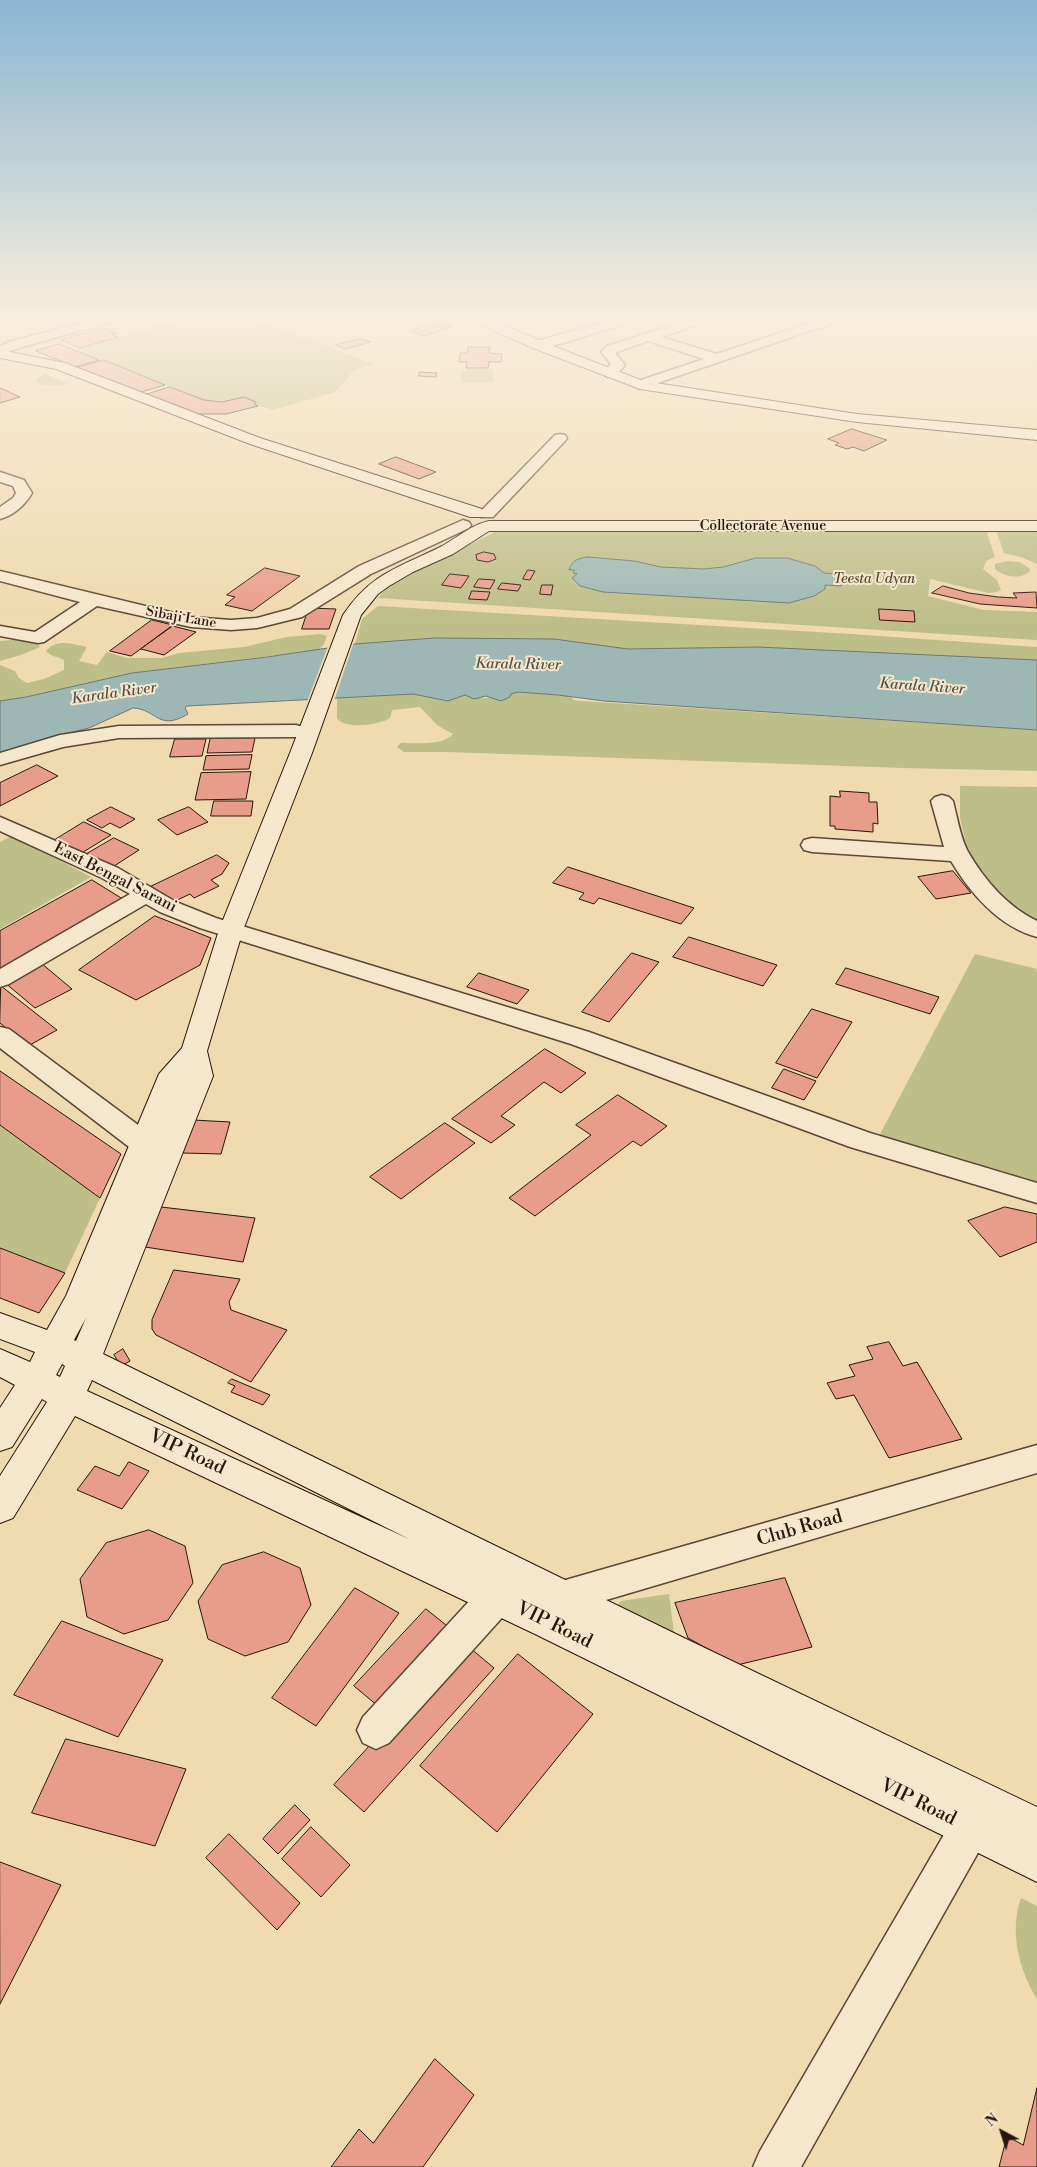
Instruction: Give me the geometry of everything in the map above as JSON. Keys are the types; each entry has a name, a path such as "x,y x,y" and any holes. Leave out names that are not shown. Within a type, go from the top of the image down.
{"street":[{"path":"177,420 244,445 478,521"},
{"path":"199,420 478,521"},
{"path":"880,420 1037,435"},
{"path":"0,1507 49,1427 88,1314 143,1143 173,1074 194,1051 231,930 309,753 304,726 344,635 381,582 449,549 560,438"},
{"path":"0,477 18,483 22,486 24,493 20,501 0,514"},
{"name":"Collectorate Avenue","path":"478,521 798,523 988,522 1037,519"},
{"path":"344,635 347,614 352,599 361,586 370,578 478,521"},
{"name":"Collectorate Avenue","path":"478,521 683,528 798,523"},
{"name":"Sibaji Lane","path":"0,576 94,600 210,624 240,624 276,620 296,614 380,562 478,521"},
{"name":"Collectorate Avenue","path":"988,522 1037,526"},
{"path":"0,631 38,638 94,600"},
{"path":"0,759 60,741 119,732 304,726"},
{"path":"942,801 960,855 975,879 996,904 1009,915 1037,930"},
{"name":"East Bengal Sarani","path":"0,823 110,872 168,907 231,930 580,1038 868,1142 1037,1193"},
{"path":"812,845 960,855"},
{"path":"0,979 147,894"},
{"path":"0,1035 143,1143"},
{"path":"11,1330 30,1336 50,1333 68,1321 88,1314 199,1076 194,1051"},
{"path":"88,1314 103,1330 111,1356 128,1378 138,1387 158,1398"},
{"path":"11,1330 65,1377"},
{"path":"2,1363 65,1377"},
{"path":"2,1363 17,1388 18,1409"},
{"path":"0,1438 18,1409 65,1377"},
{"name":"VIP Road","path":"65,1377 158,1398 555,1610 970,1828 1037,1861"},
{"name":"VIP Road","path":"65,1377 496,1598 555,1610 1037,1829"},
{"name":"Club Road","path":"555,1610 1037,1459"},
{"path":"376,1730 496,1598"},
{"path":"776,2167 970,1828"}],"green space":[{"name":"Teesta Udyan","path":"986,530 995,557 986,561 983,569 997,580 1001,590 988,593 930,579 928,596 984,610 1037,612 1037,640 378,598 389,586 404,577 497,531"},
{"path":"996,530 1037,530 1037,564 1021,557 1004,553"},
{"path":"1008,561 1020,562 1030,571 1022,576 1012,576 1003,574 995,569 995,564"},
{"path":"378,606 1037,647 1037,672 669,653 496,639 435,638 355,644 362,619"},
{"path":"321,634 327,636 319,650 132,673 0,701 0,665 15,671 19,678 27,683 44,679 64,670 64,660 46,651 55,644 87,647 79,661 97,665 107,652 127,658 162,658 179,653 244,647 287,637"},
{"path":"35,640 40,647 0,661 0,641"},
{"path":"518,692 570,696 574,700 581,701 1037,730 1037,771 404,752 397,747 401,743 436,742 449,738 453,734 437,725 420,707 392,710 390,718 371,724 347,724 337,718 337,698 413,694 448,701 465,695 481,698 510,697 511,694"},
{"path":"960,786 1037,787 1037,924 1010,909 973,864 960,818"},
{"path":"13,835 91,877 0,929 0,842"},
{"path":"975,954 1037,969 1037,1183 878,1138"},
{"path":"0,1125 100,1198 65,1273 0,1248"},
{"path":"669,1594 675,1641 618,1604 621,1601"},
{"path":"1021,1898 1037,1906 1037,1999 1025,1976 1018,1950 1016,1924"}],"water":[{"path":"588,557 634,561 661,567 704,569 723,567 756,558 787,558 815,566 824,573 840,574 841,586 825,585 825,589 814,596 789,603 603,592 580,586 572,578 577,574 573,573 575,570 569,570 572,564 579,559"},
{"name":"Karala River","path":"435,638 554,639 628,649 758,647 1037,660 1037,730 604,701 518,692 511,694 510,697 501,701 486,696 474,699 465,695 448,701 413,694 187,706 185,708 188,714 170,721 158,718 141,709 133,708 89,728 44,739 0,754 0,701 132,673 267,657 355,644"}],"pier":[{"path":"354,642 334,701 307,702 328,646"}],"building":[{"path":"852,429 887,440 864,451 853,447 847,449 835,445 839,443 828,439"},
{"path":"396,457 436,472 419,479 379,464"},
{"path":"484,552 494,554 496,559 488,562 477,560 476,555"},
{"path":"265,568 300,576 252,611 225,605 235,597 227,595"},
{"path":"528,570 535,571 530,580 523,579"},
{"path":"450,574 469,576 461,588 442,585"},
{"path":"479,579 495,580 490,589 474,587"},
{"path":"502,583 521,585 518,591 498,589"},
{"path":"542,585 553,585 551,595 540,594"},
{"path":"943,586 969,593 998,597 1017,598 1013,593 1036,592 1037,608 980,604 932,593"},
{"path":"472,591 490,592 487,600 469,599"},
{"path":"309,608 336,609 329,629 302,629"},
{"path":"879,609 914,611 915,622 880,620"},
{"path":"152,620 173,625 131,656 110,651"},
{"path":"173,626 196,632 164,655 141,649"},
{"path":"255,738 252,752 207,753 210,739"},
{"path":"175,739 206,739 202,756 170,757"},
{"path":"252,755 249,769 203,770 206,756"},
{"path":"37,765 58,776 0,806 0,783"},
{"path":"251,772 246,799 195,800 201,773"},
{"path":"840,791 869,793 869,802 877,802 878,824 873,823 873,832 835,829 835,826 830,826 830,796 840,797"},
{"path":"214,801 253,801 251,816 211,816"},
{"path":"111,807 135,819 120,828 110,823 102,828 87,820"},
{"path":"189,807 208,822 177,835 158,820"},
{"path":"84,822 111,835 80,854 53,841"},
{"path":"114,838 139,850 111,868 85,855"},
{"path":"217,855 229,863 222,874 211,880 219,886 194,898 190,894 169,904 148,888"},
{"path":"568,867 694,908 681,924 599,898 594,904 579,899 584,893 553,883"},
{"path":"953,871 971,893 936,899 918,877"},
{"path":"92,880 126,901 0,973 0,931"},
{"path":"155,916 211,938 200,965 136,1000 79,970"},
{"path":"689,937 777,965 763,986 673,957"},
{"path":"632,953 659,962 609,1022 582,1012"},
{"path":"41,963 72,989 35,1008 4,982"},
{"path":"846,968 939,997 930,1014 836,984"},
{"path":"479,973 529,990 517,1004 467,987"},
{"path":"1,986 57,1030 28,1046 0,1023"},
{"path":"812,1009 852,1022 817,1078 776,1063"},
{"path":"545,1049 586,1073 561,1093 544,1082 501,1116 515,1125 491,1143 452,1119"},
{"path":"784,1069 816,1081 804,1100 772,1088"},
{"path":"0,1071 121,1154 100,1198 0,1125"},
{"path":"618,1095 667,1126 641,1146 633,1141 535,1216 509,1198 591,1135 576,1125"},
{"path":"193,1120 230,1122 221,1154 183,1153"},
{"path":"445,1123 475,1143 401,1199 370,1177"},
{"path":"161,1207 255,1218 243,1262 145,1247"},
{"path":"1005,1207 1037,1214 1037,1242 1000,1257 968,1221"},
{"path":"0,1248 65,1273 39,1313 0,1298"},
{"path":"174,1270 240,1279 229,1302 231,1310 287,1330 251,1382 156,1335 152,1329 152,1320"},
{"path":"889,1342 903,1366 917,1362 962,1439 889,1458 854,1395 836,1399 827,1383 855,1376 849,1365 873,1359 867,1347"},
{"path":"123,1349 130,1361 121,1366 114,1355"},
{"path":"232,1379 270,1395 263,1405 231,1392 235,1386 228,1383"},
{"path":"129,1462 149,1471 122,1509 77,1490 95,1466 119,1476"},
{"path":"149,1530 185,1546 193,1583 168,1620 124,1634 87,1617 80,1579 106,1543"},
{"path":"264,1552 300,1568 311,1605 288,1642 245,1656 208,1639 198,1601 222,1565"},
{"path":"785,1578 812,1647 737,1665 688,1638 675,1603"},
{"path":"355,1588 399,1613 316,1726 272,1698"},
{"path":"426,1609 456,1633 385,1712 354,1686"},
{"path":"62,1621 163,1660 118,1737 14,1695"},
{"path":"464,1643 494,1668 364,1812 334,1785"},
{"path":"518,1654 593,1714 497,1832 420,1766"},
{"path":"66,1739 186,1769 155,1846 32,1813"},
{"path":"295,1805 310,1820 278,1854 263,1839"},
{"path":"311,1827 350,1865 321,1897 282,1859"},
{"path":"229,1834 300,1903 277,1930 206,1858"},
{"path":"0,1862 61,1885 0,2004"},
{"path":"435,2059 474,2095 423,2167 331,2167 359,2129 373,2143"},
{"path":"1037,2088 1037,2167 999,2167 1007,2136 1023,2145"}]}
